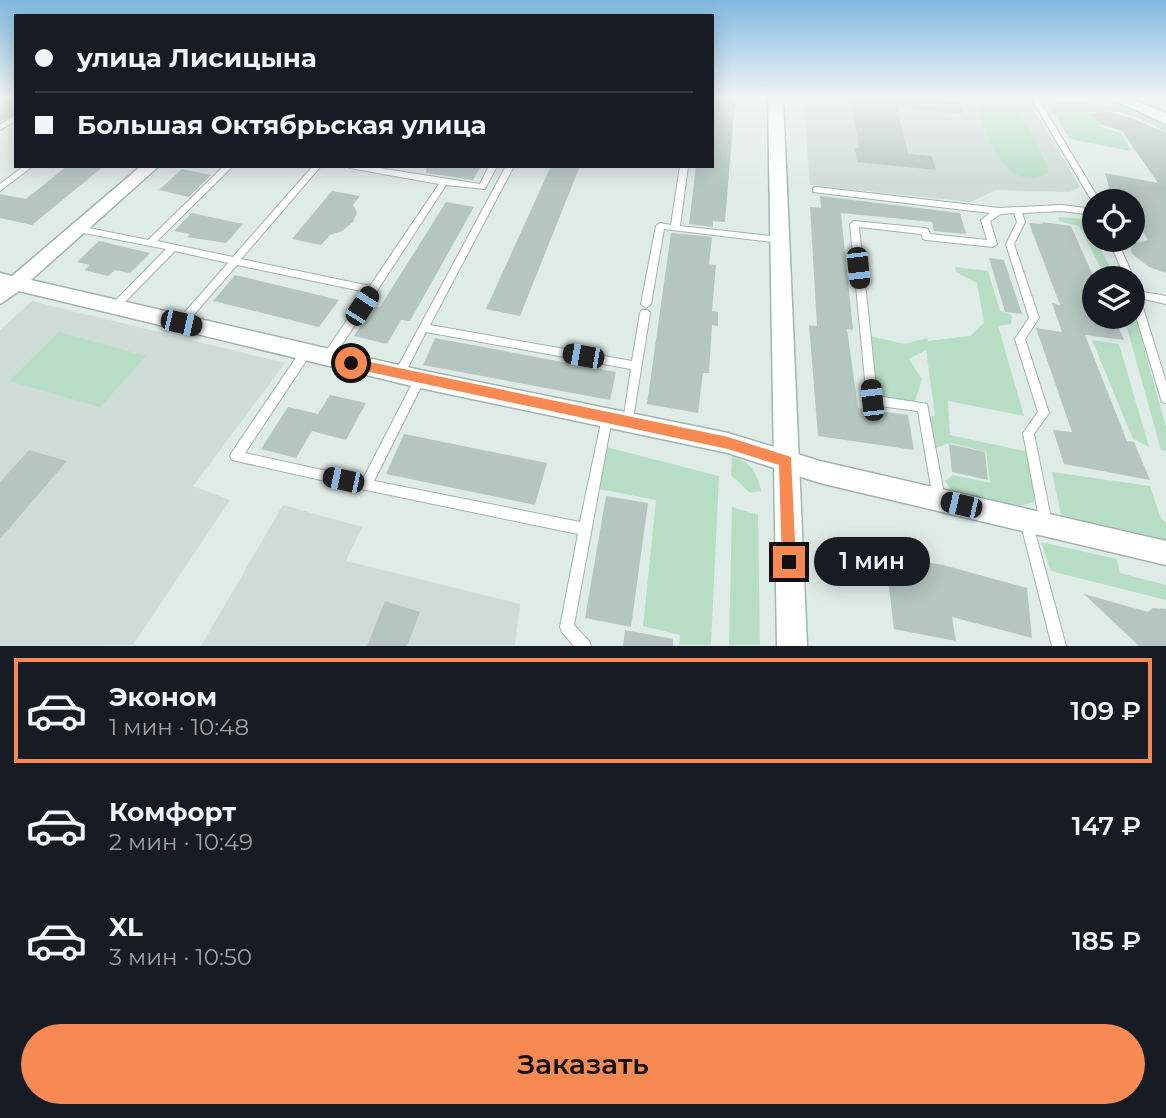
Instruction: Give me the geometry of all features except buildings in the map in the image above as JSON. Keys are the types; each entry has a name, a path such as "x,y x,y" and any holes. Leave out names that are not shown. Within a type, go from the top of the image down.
{"main road":[{"path":"776,128 792,646"}],"street":[{"path":"5,287 79,229 149,168"},
{"path":"5,287 114,307 420,379 728,443 820,472 1166,553"}],"lane":[{"path":"1052,128 1089,189"},
{"path":"0,188 26,168"},
{"path":"150,243 227,168"},
{"path":"181,323 315,168"},
{"path":"362,168 482,187 492,168"},
{"path":"399,374 509,168"},
{"path":"675,228 684,168"},
{"path":"328,358 444,182"},
{"path":"816,190 999,211 1061,208 1082,211"},
{"path":"1017,210 1021,222 1010,244 1034,317 1020,339 1044,413 1028,433 1036,523 1059,646"},
{"path":"939,500 923,407 872,400 854,224 925,231 926,237 993,244 985,220 999,211"},
{"path":"628,422 660,226 779,240"},
{"path":"79,229 372,290"},
{"path":"114,307 173,247"},
{"path":"1145,293 1166,300"},
{"path":"1145,321 1161,367 1165,393"},
{"path":"424,328 636,366"},
{"path":"306,352 236,456 585,529"},
{"path":"366,485 420,379"},
{"path":"584,646 567,627 607,418"}],"shaded area":[{"path":"805,128 1045,128 1080,187 1070,192 995,190 971,202 810,185"},
{"path":"32,301 285,363 193,486 230,500 133,645 0,646 0,330"},
{"path":"283,505 362,527 346,561 520,604 515,645 201,646"}],"green space":[{"path":"985,128 1029,128 1048,167 1047,174 1032,178 1020,176 1010,170 994,149"},
{"path":"1063,128 1106,128 1121,133 1131,151 1070,139"},
{"path":"1058,217 1082,219 1082,232 1079,226 1059,221"},
{"path":"1092,252 1102,252 1109,266 1100,266"},
{"path":"955,267 988,271 1000,311 1012,315 1011,324 998,326 1024,416 948,401 950,435 1029,452 1036,496 1033,503 1018,506 951,490 945,481 953,475 990,483 986,452 951,443 935,448 928,416 935,416 926,350 909,359 922,379 915,401 906,403 874,398 870,336 905,344 927,338 928,341 970,336 984,323 977,283 956,272"},
{"path":"1127,329 1139,329 1166,427 1166,451 1161,450"},
{"path":"59,332 146,356 100,407 9,381"},
{"path":"1092,340 1119,344 1149,447 1133,439"},
{"path":"606,447 719,476 711,645 679,645 680,635 643,626 656,500 599,489"},
{"path":"732,456 744,461 752,469 761,491 750,493 731,475"},
{"path":"1052,472 1150,486 1161,519 1166,522 1166,541 1061,515"},
{"path":"732,507 758,515 760,645 729,645"},
{"path":"1041,542 1117,559 1120,573 1166,585 1166,600 1051,571"}],"route":[{"path":"351,363 728,443 786,461 789,562"}]}
